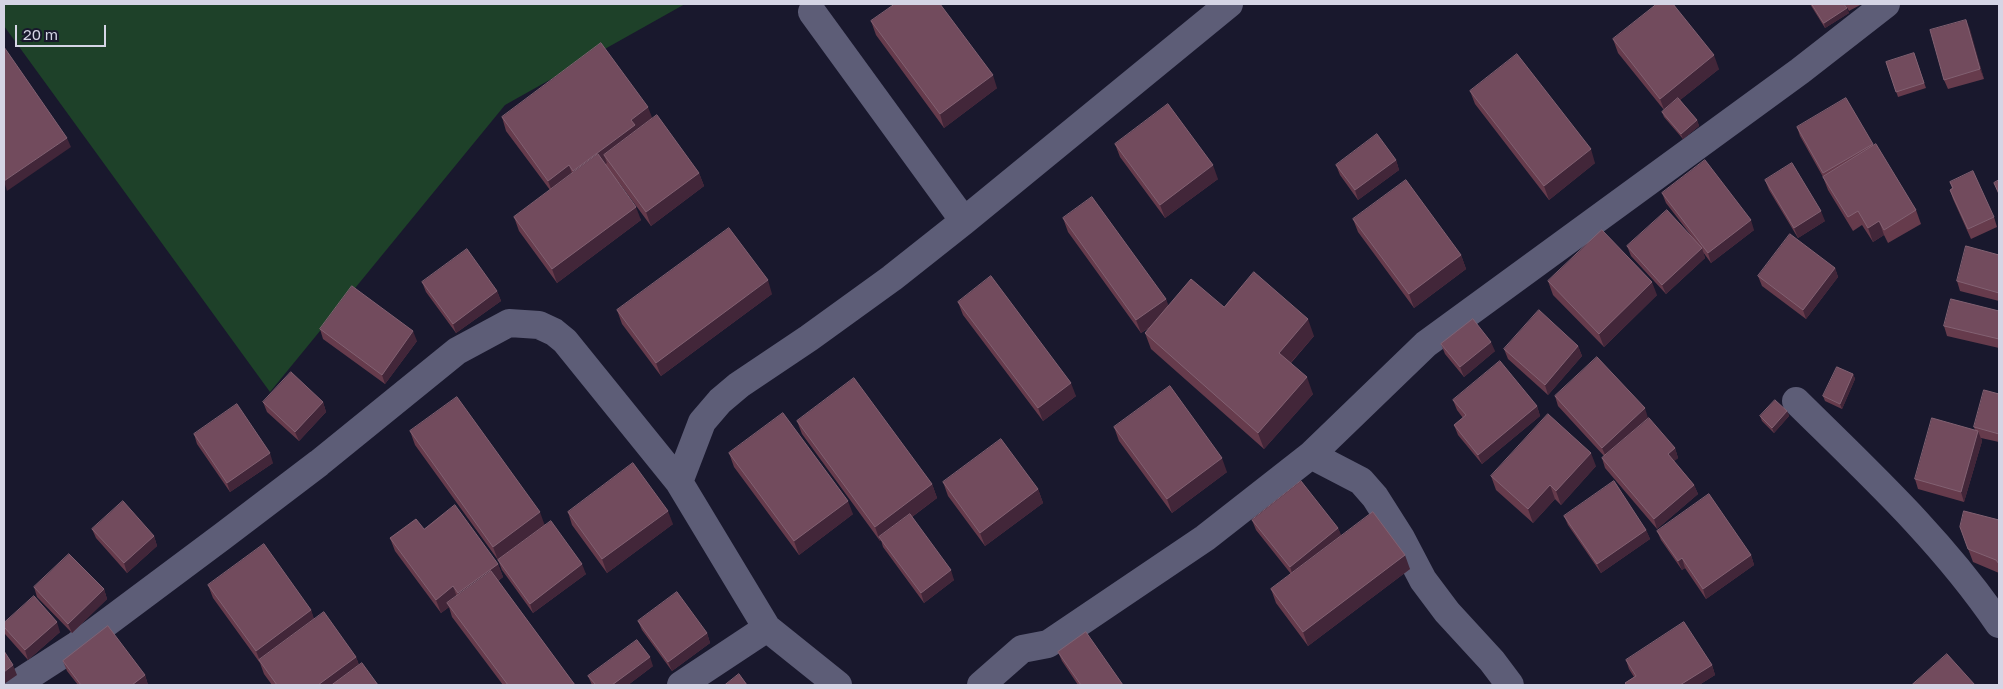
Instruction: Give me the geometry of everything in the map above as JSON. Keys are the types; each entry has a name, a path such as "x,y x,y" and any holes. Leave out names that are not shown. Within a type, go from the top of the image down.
{"street":[{"path":"679,482 702,422 720,401 739,385 809,338 892,278 1229,4"},
{"path":"981,685 1022,649 1048,644 1205,538 1311,456 1426,344 1800,71 1886,4"},
{"path":"812,12 964,221"},
{"path":"15,685 77,645 223,536 319,463 457,351 509,323 539,325 554,332 565,341 679,482 767,628 838,685"},
{"path":"1796,401 1929,533 1999,624"},
{"path":"1311,456 1360,481 1370,492 1400,538 1423,580 1447,612 1492,660 1510,685"},
{"path":"682,685 767,628"}],"green space":[{"path":"4,4 685,4 505,105 270,392 4,26"}],"building":[{"path":"895,4 940,4 993,75 940,114 871,21"},
{"path":"1657,4 1673,4 1714,55 1660,99 1613,39"},
{"path":"1812,4 1844,4 1847,8 1824,23"},
{"path":"1966,20 1980,69 1944,80 1930,30"},
{"path":"601,43 648,107 631,120 635,125 573,171 569,165 548,181 502,117"},
{"path":"4,47 67,138 4,181"},
{"path":"1914,53 1924,83 1896,92 1886,62"},
{"path":"1517,54 1591,149 1544,186 1470,91"},
{"path":"1678,98 1697,120 1681,134 1662,112"},
{"path":"1846,98 1873,144 1823,173 1797,127"},
{"path":"1168,104 1213,165 1160,205 1115,144"},
{"path":"657,115 699,173 646,212 604,155"},
{"path":"1377,134 1396,160 1355,190 1336,165"},
{"path":"1876,144 1916,210 1884,230 1879,221 1868,228 1858,211 1848,217 1823,177"},
{"path":"598,154 636,207 552,269 514,217"},
{"path":"1705,160 1751,220 1708,253 1662,193"},
{"path":"1792,163 1821,211 1794,228 1765,180"},
{"path":"1973,171 1994,217 1968,229 1950,190 1953,188 1950,182"},
{"path":"1406,180 1461,255 1409,294 1353,219"},
{"path":"1999,180 1999,194 1994,183"},
{"path":"1092,197 1166,299 1136,320 1063,218"},
{"path":"1667,210 1702,248 1662,285 1627,246"},
{"path":"729,228 768,280 656,363 617,310"},
{"path":"1602,230 1652,282 1599,334 1548,281"},
{"path":"1790,234 1835,268 1803,310 1758,276"},
{"path":"1966,246 1999,255 1999,293 1957,281"},
{"path":"467,249 497,291 453,324 422,282"},
{"path":"1254,272 1308,319 1279,353 1307,377 1258,433 1145,333 1191,279 1224,307"},
{"path":"991,276 1071,383 1038,408 958,302"},
{"path":"352,286 413,331 382,375 320,329"},
{"path":"1951,299 1999,311 1999,339 1944,326"},
{"path":"1539,310 1578,346 1545,385 1504,349"},
{"path":"1473,319 1491,342 1460,367 1441,344"},
{"path":"1597,357 1645,408 1602,448 1555,396"},
{"path":"1500,361 1537,406 1478,455 1454,425 1466,415 1453,400"},
{"path":"1837,367 1853,374 1840,404 1823,396"},
{"path":"291,372 323,402 295,432 263,402"},
{"path":"854,378 932,484 875,527 797,421"},
{"path":"1170,386 1222,458 1167,499 1114,427"},
{"path":"1984,390 1999,394 1999,434 1974,427"},
{"path":"457,397 540,512 493,547 410,431"},
{"path":"1775,400 1787,411 1772,428 1760,416"},
{"path":"237,404 270,453 227,483 194,434"},
{"path":"783,413 848,501 794,541 729,453"},
{"path":"1548,414 1591,453 1556,491 1550,485 1528,509 1491,476"},
{"path":"1649,418 1675,448 1668,454 1694,485 1654,519 1602,458"},
{"path":"1932,418 1978,431 1961,492 1915,479"},
{"path":"1001,439 1038,489 980,533 943,482"},
{"path":"633,463 668,511 602,559 568,512"},
{"path":"1301,481 1338,528 1290,567 1252,520"},
{"path":"1614,481 1646,530 1597,564 1564,516"},
{"path":"1709,494 1751,555 1703,589 1682,558 1678,561 1657,531"},
{"path":"123,501 154,536 124,563 92,529"},
{"path":"455,505 498,564 458,593 453,586 436,600 390,538 416,519 424,529"},
{"path":"1964,511 1999,520 1999,564 1996,560 1968,549 1960,527"},
{"path":"1373,512 1405,555 1303,632 1271,589"},
{"path":"910,514 951,570 921,593 879,537"},
{"path":"551,521 582,564 530,604 498,560"},
{"path":"264,544 311,610 256,651 208,585"},
{"path":"69,554 104,589 68,624 34,587"},
{"path":"491,571 575,685 508,685 447,603"},
{"path":"677,592 707,633 668,662 638,621"},
{"path":"34,596 57,622 25,650 4,627 4,623"},
{"path":"324,612 356,657 318,685 277,685 259,660"},
{"path":"1684,622 1712,665 1680,685 1627,685 1625,683 1636,676 1626,660"},
{"path":"108,626 145,675 132,685 81,685 63,661"},
{"path":"1086,632 1123,685 1081,685 1058,652"},
{"path":"637,640 650,657 612,685 596,685 588,676"},
{"path":"4,651 13,665 4,672"},
{"path":"1947,654 1975,685 1912,685"},
{"path":"362,663 378,685 332,685"},
{"path":"739,674 747,685 725,685"}]}
